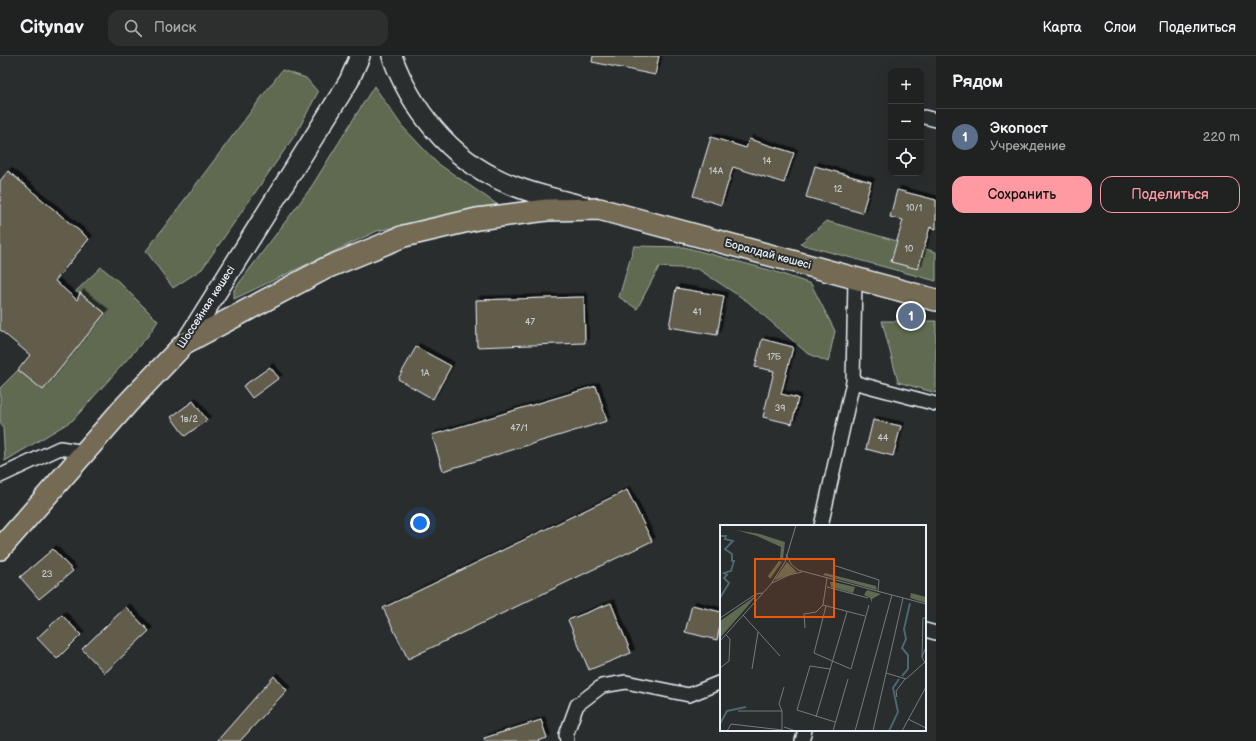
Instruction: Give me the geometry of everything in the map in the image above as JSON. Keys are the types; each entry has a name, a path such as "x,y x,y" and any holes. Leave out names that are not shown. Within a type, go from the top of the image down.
{"main road":[{"name":"Шоссейная көшесі","path":"0,550 85,452 185,343 349,81 360,56"},
{"path":"392,56 400,80 420,110 444,141 471,163 502,181 514,186 540,195 599,209"},
{"name":"Боралдай көшесі","path":"185,343 326,268 404,236 477,219 547,210 599,209 936,300"}],"street":[{"path":"821,525 853,382 855,278"},
{"path":"853,382 936,404"},
{"path":"0,476 60,448 85,452"},
{"path":"926,630 936,633"},
{"path":"567,741 566,735 577,705 602,686 626,682 689,696 720,682"},
{"path":"802,741 805,731"}],"green space":[{"path":"282,70 306,78 318,92 297,132 202,269 173,288 146,251"},
{"path":"374,86 402,126 437,163 498,205 377,231 234,299 234,290 310,189"},
{"path":"826,221 936,252 936,281 800,244"},
{"path":"634,246 684,247 773,271 811,284 835,331 828,362 807,353 747,301 698,269 659,267 637,309 619,297"},
{"path":"101,267 119,282 158,321 148,336 73,420 5,461 3,428 0,421 0,388 18,370 43,389 105,313 80,293 75,292"},
{"path":"882,321 936,321 936,393 898,382"}],"building":[{"path":"593,56 659,56 655,75 592,62"},
{"path":"711,137 746,148 749,139 794,153 784,183 733,167 721,205 693,196"},
{"path":"815,166 871,182 862,213 806,197"},
{"path":"8,171 89,239 55,281 77,300 80,293 105,313 43,390 18,370 30,355 0,330 0,181"},
{"path":"897,190 936,200 936,229 930,227 918,269 891,262 903,220 890,217"},
{"path":"676,288 724,296 717,335 669,327"},
{"path":"584,297 585,343 477,347 476,300"},
{"path":"762,339 793,347 781,394 798,398 792,424 763,417 774,371 755,367"},
{"path":"416,347 451,366 433,399 398,379"},
{"path":"270,367 279,378 252,398 243,386"},
{"path":"596,386 607,421 443,471 432,435"},
{"path":"193,401 207,420 185,436 171,417"},
{"path":"873,420 901,426 893,456 866,449"},
{"path":"627,490 652,541 408,659 383,608"},
{"path":"53,549 73,571 39,599 20,577"},
{"path":"611,603 631,653 589,670 568,620"},
{"path":"692,605 720,612 720,626 717,640 685,632"},
{"path":"126,607 149,631 105,673 82,649"},
{"path":"62,615 81,635 57,659 37,638"},
{"path":"274,676 287,690 240,741 217,741"},
{"path":"541,720 547,738 537,741 485,741 484,738"}],"place":[{"name":"Экопост","path":"911,316"}]}
